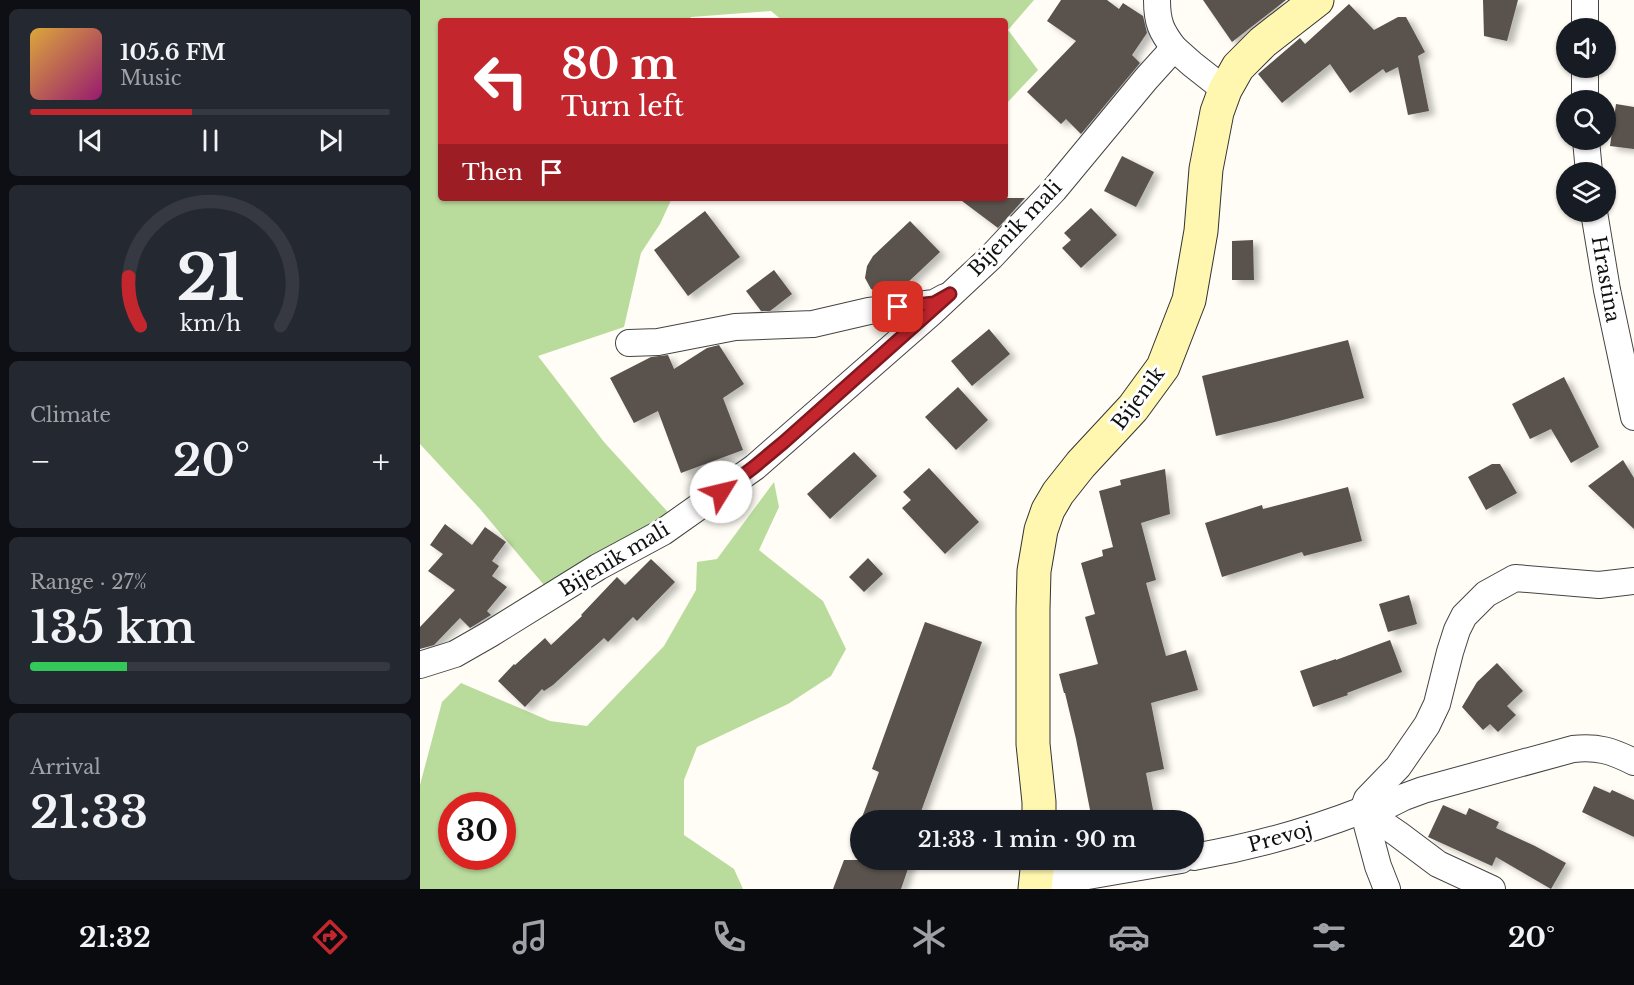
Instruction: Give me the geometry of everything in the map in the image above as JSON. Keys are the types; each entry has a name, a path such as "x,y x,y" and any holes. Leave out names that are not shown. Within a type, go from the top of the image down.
{"main road":[{"name":"Bijenik","path":"1039,810 1033,744 1032,648 1034,571 1041,530 1048,510 1058,493 1133,408 1156,378 1167,358 1189,300 1201,231 1206,169 1217,112 1225,90 1238,67 1263,42 1317,0"}],"street":[{"path":"1157,0 1158,19 1163,33 1174,48 1225,90"},
{"path":"1585,18 1586,0"},
{"name":"Bijenik mali","path":"420,664 455,654 598,567 663,532 754,467 992,257 1054,190 1174,48"},
{"name":"Hrastina","path":"1596,222 1607,290 1634,417"},
{"path":"629,343 658,342 735,327 813,324 869,311 934,303 950,294"},
{"path":"1387,889 1378,866 1363,810 1367,799 1398,767 1427,725 1437,704 1450,652 1464,616 1486,594 1515,578 1599,585 1634,581"},
{"name":"Prevoj","path":"1204,855 1234,850 1326,825 1363,810 1386,806 1423,790 1573,749 1589,747 1601,749 1634,762"},
{"path":"1363,810 1438,864 1492,889"},
{"path":"1036,878 1101,870"}],"green space":[{"path":"420,0 1034,0 1008,30 1008,18 779,18 771,11 690,18 438,18 438,201 671,201 660,224 641,253 624,327 538,356 604,442 676,521 549,591 480,509 420,444"},
{"path":"1008,30 1038,70 1008,102"},
{"path":"774,482 779,507 759,550 823,601 846,649 831,676 788,704 697,747 684,780 684,835 734,869 743,889 420,889 420,785 442,702 461,683 550,721 587,726 664,646 696,590 697,562 717,559"}],"building":[{"path":"1061,0 1107,0 1119,9 1123,3 1143,16 1147,33 1132,55 1140,63 1081,134 1066,119 1061,124 1027,92 1076,41 1047,21"},
{"path":"1203,0 1286,0 1232,42"},
{"path":"1483,0 1518,0 1507,41 1484,36"},
{"path":"1349,4 1374,30 1398,17 1406,17 1425,52 1418,56 1429,111 1408,115 1398,67 1386,73 1383,69 1350,93 1330,64 1282,103 1258,74 1300,38 1305,44"},
{"path":"1616,104 1634,107 1634,149 1616,147"},
{"path":"1122,156 1154,172 1136,207 1104,191"},
{"path":"1008,198 1025,198 998,228 962,201 1008,201"},
{"path":"1091,208 1117,235 1081,268 1062,248 1071,240 1064,233"},
{"path":"705,211 740,257 688,296 654,250"},
{"path":"910,221 940,252 895,293 882,294 871,289 865,278 867,266 873,256"},
{"path":"1253,240 1254,280 1232,280 1232,241"},
{"path":"774,270 792,294 770,311 761,311 746,291"},
{"path":"989,329 1010,354 972,386 951,361"},
{"path":"1348,340 1364,398 1216,436 1202,376"},
{"path":"719,345 744,384 723,398 743,450 681,473 658,411 634,423 610,378 651,357 668,355 674,369 707,348"},
{"path":"1564,377 1599,447 1571,463 1551,429 1530,439 1512,404"},
{"path":"958,387 988,420 956,450 925,417"},
{"path":"854,452 877,476 830,519 807,494"},
{"path":"1623,460 1634,478 1634,529 1588,486"},
{"path":"1492,464 1500,464 1517,493 1486,510 1468,477"},
{"path":"929,468 979,522 945,554 902,508 911,500 903,492"},
{"path":"1165,469 1170,514 1141,523 1156,580 1146,583 1166,656 1186,650 1198,690 1151,703 1164,769 1146,773 1153,810 1090,810 1076,739 1059,674 1098,664 1085,617 1095,614 1081,563 1103,556 1102,550 1113,547 1099,491 1121,485 1120,480"},
{"path":"1348,487 1362,541 1304,556 1302,552 1222,577 1205,523 1262,505 1263,509"},
{"path":"445,524 472,545 485,527 506,542 492,561 499,566 492,576 507,587 487,611 491,615 470,628 460,618 434,645 420,649 420,627 455,590 428,571 443,554 430,545"},
{"path":"868,558 883,574 864,592 849,577"},
{"path":"651,559 675,582 637,621 633,617 608,642 604,638 553,685 544,691 542,689 525,707 498,681 545,638 551,645 582,616 617,577 625,585"},
{"path":"1409,595 1417,624 1388,632 1379,604"},
{"path":"925,622 982,642 922,810 865,810 879,772 872,769"},
{"path":"1390,640 1402,672 1313,707 1300,671"},
{"path":"1497,663 1523,691 1507,706 1516,715 1498,732 1490,724 1483,730 1462,707 1477,682"},
{"path":"1594,786 1610,793 1612,790 1634,800 1634,837 1582,812"},
{"path":"1443,805 1466,815 1469,808 1499,822 1496,828 1566,863 1551,889 1496,857 1492,866 1428,837"},
{"path":"844,860 850,860 850,870 908,870 901,889 833,889"}],"route":[{"path":"721,492 784,442 950,294 934,303 898,307"}]}
